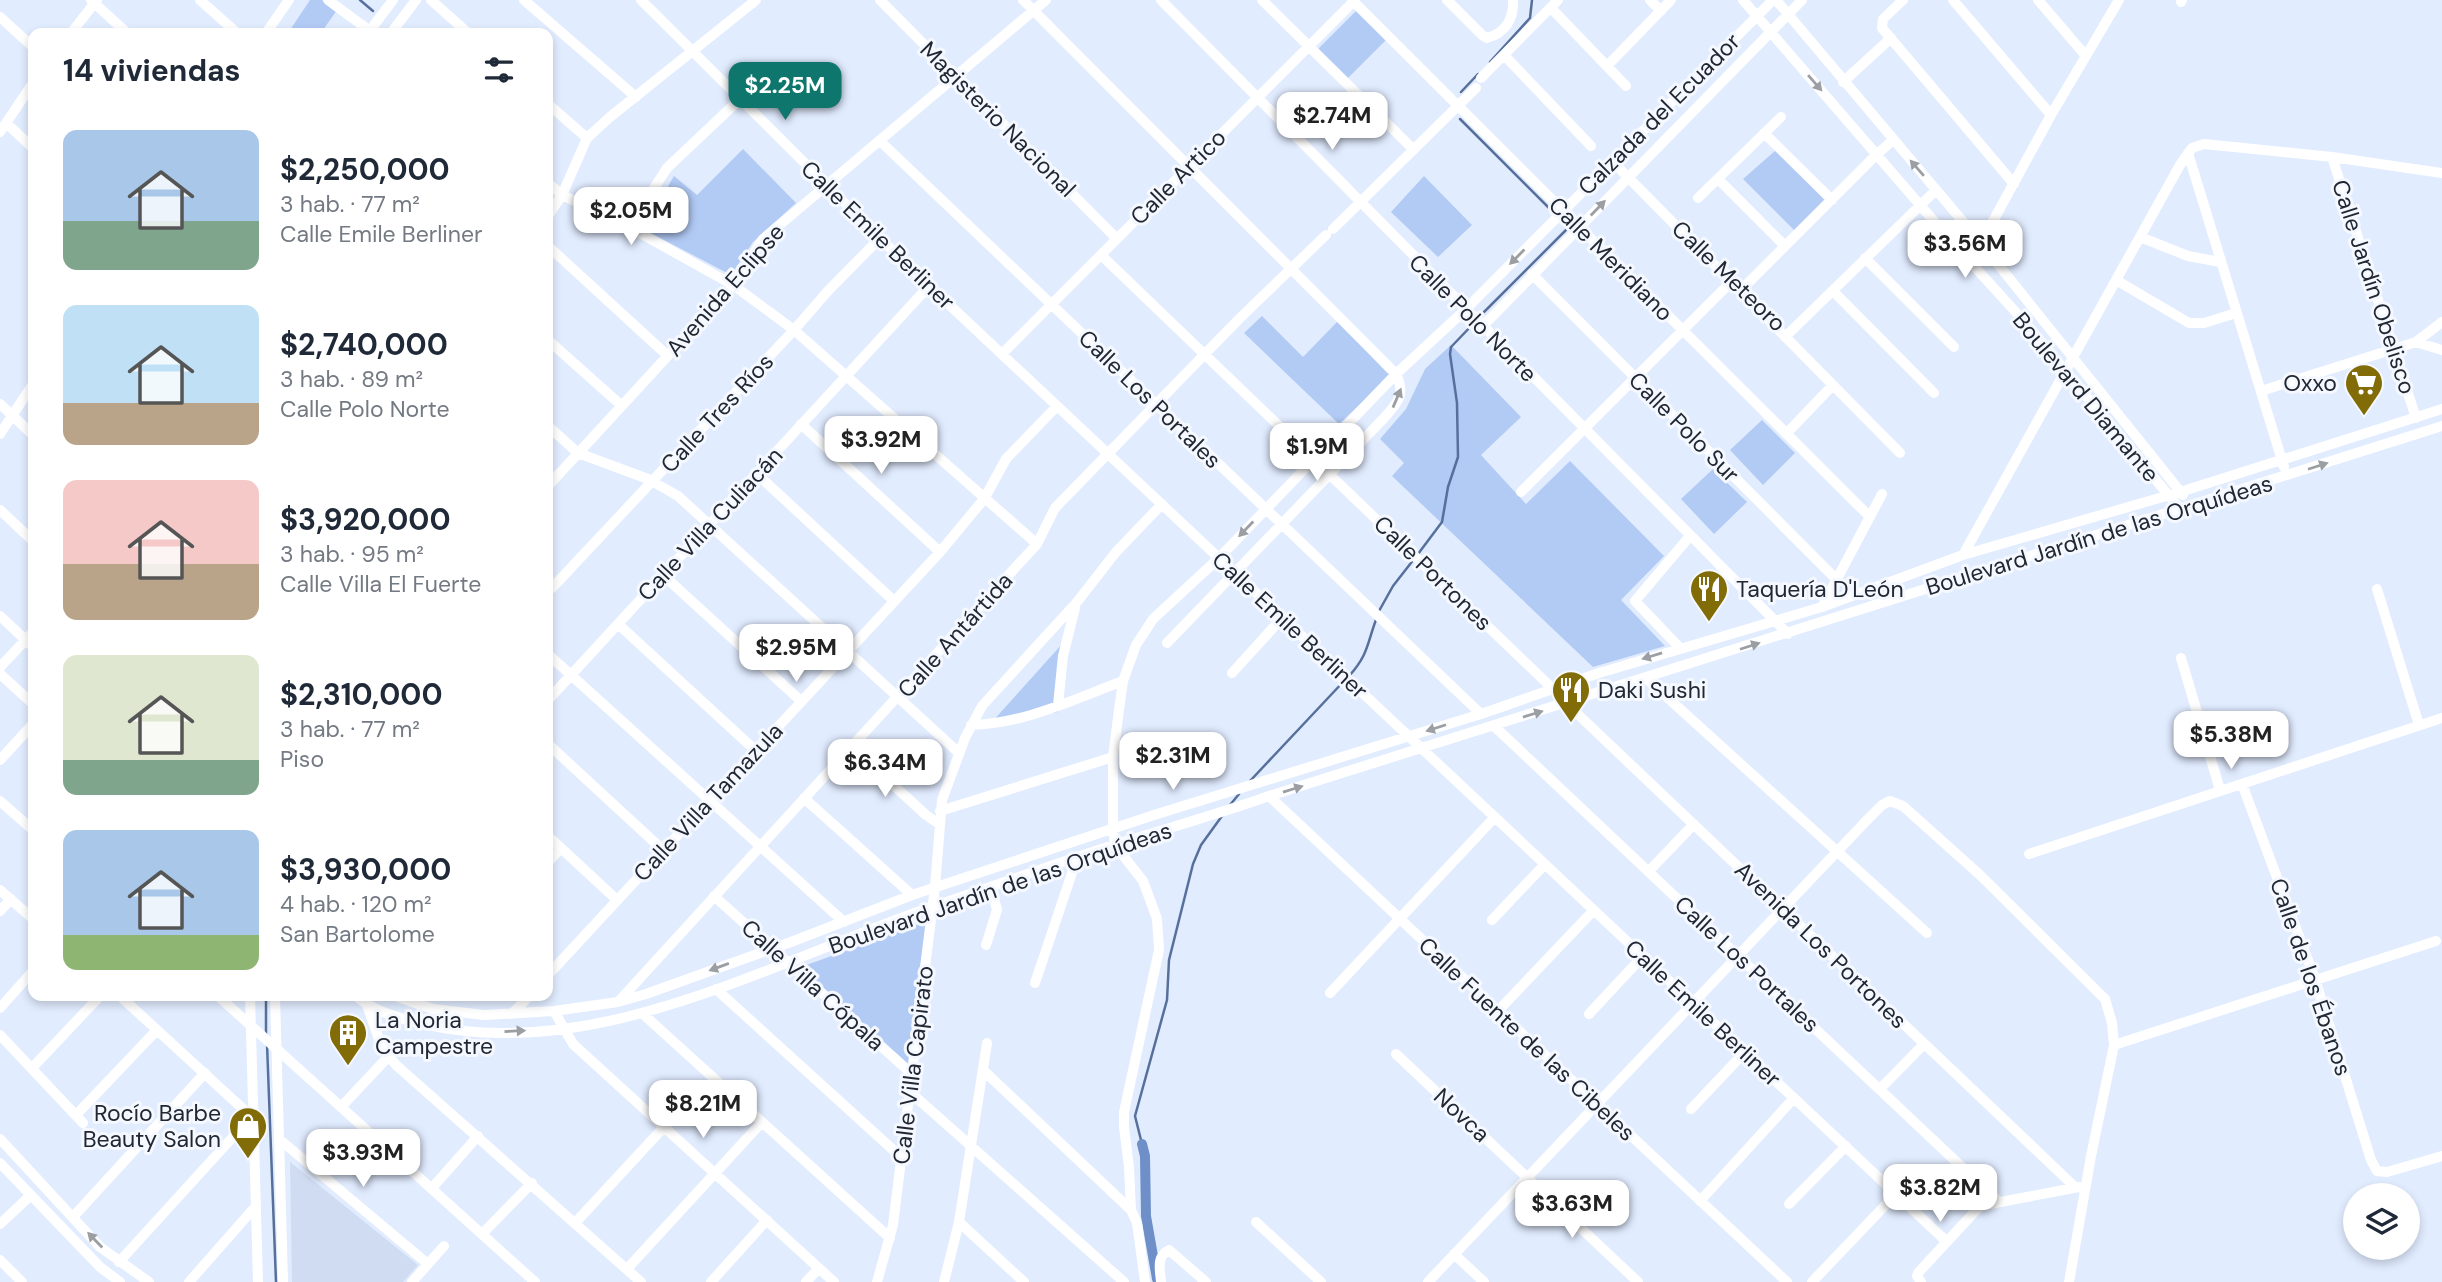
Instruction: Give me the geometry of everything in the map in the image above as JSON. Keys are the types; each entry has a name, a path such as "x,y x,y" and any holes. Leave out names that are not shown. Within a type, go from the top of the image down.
{"street":[{"path":"200,0 231,28"},
{"path":"269,28 289,0"},
{"path":"328,0 364,28"},
{"path":"394,28 415,0"},
{"path":"431,0 462,28"},
{"path":"524,0 636,97"},
{"name":"Calle Emile Berliner","path":"641,0 929,286 1946,1241"},
{"name":"Magisterio Nacional","path":"880,0 1116,239"},
{"path":"1023,0 1396,374 1401,386 1401,395 1396,404 1167,643"},
{"name":"Avenida Eclipse","path":"553,481 733,285 763,239 1046,0"},
{"name":"Calle Polo Norte","path":"1160,0 1788,634"},
{"path":"1262,0 1413,149"},
{"path":"1447,0 1488,38 1500,33 1512,18 1513,0"},
{"path":"1650,0 1661,11"},
{"path":"1607,66 1671,0"},
{"name":"Boulevard Diamante","path":"1743,0 2023,320 2180,509"},
{"name":"Boulevard Diamante","path":"1774,0 1981,243 2192,506"},
{"name":"Calzada del Ecuador","path":"1115,845 1113,757 1123,681 1136,645 1153,619 1219,558 1396,374 1465,310 1774,0"},
{"name":"Calzada del Ecuador","path":"1482,327 1802,0"},
{"path":"1903,0 1881,23 2014,184"},
{"path":"1953,0 2051,115"},
{"path":"2038,0 2086,56"},
{"path":"1981,243 2051,115 2119,0"},
{"path":"75,28 94,1 122,28"},
{"name":"Calle Artico","path":"1002,354 1353,1"},
{"name":"Calle Meridiano","path":"1353,1 1870,517"},
{"path":"553,208 562,195 587,138 720,31 748,2"},
{"path":"1555,4 1626,86"},
{"name":"Calle Antártida","path":"618,1002 1037,544 1055,508 1290,270 1458,106 1555,4"},
{"path":"372,28 389,5 400,20"},
{"path":"0,17 28,42"},
{"path":"1843,82 1891,38"},
{"path":"1504,55 1591,146"},
{"path":"28,90 3,128 28,145"},
{"path":"629,228 667,168 740,99"},
{"path":"553,108 587,138"},
{"path":"1698,198 1781,117"},
{"path":"1764,133 1832,200"},
{"path":"1740,291 1893,140"},
{"name":"Calle Los Portales","path":"880,141 1481,714"},
{"path":"1963,555 2192,148 2204,145 2332,157 2442,173"},
{"path":"2188,153 2287,476"},
{"name":"Calle Jardín Obelisco","path":"2332,157 2417,418"},
{"name":"Calle Meteoro","path":"1613,162 1785,337 1936,190"},
{"path":"1718,179 1785,246"},
{"path":"553,187 562,195 733,285 794,330 1037,544"},
{"path":"2140,237 2188,256 2220,262"},
{"name":"Calle Tres Ríos","path":"553,587 880,238"},
{"path":"553,251 668,356"},
{"name":"Calle Portones","path":"1101,255 1553,689"},
{"path":"1865,258 1954,347"},
{"name":"Calle Polo Sur","path":"1531,274 1837,580"},
{"path":"2116,280 2189,323 2204,323 2236,313"},
{"path":"1521,492 1731,282"},
{"name":"Calle Villa Culiacán","path":"553,695 929,286"},
{"path":"1833,291 1934,393"},
{"path":"2261,391 2416,342 2442,322"},
{"path":"1785,337 1900,453"},
{"path":"2416,342 2442,349"},
{"path":"553,344 622,406"},
{"path":"1786,434 1833,385"},
{"path":"0,434 28,392"},
{"path":"0,404 28,430"},
{"name":"Calle Villa Tamazula","path":"553,970 940,552 985,499 1006,459 1057,405"},
{"name":"Boulevard Jardín de las Orquídeas","path":"410,1001 433,1009 484,1015 554,1011 618,1002 646,994 912,895 1113,829 1276,776 1409,737 1680,648 1822,607 1963,555 2180,492 2442,409"},
{"path":"801,424 940,552"},
{"name":"Boulevard Jardín de las Orquídeas","path":"362,1001 366,1005 424,1024 479,1033 562,1028 643,1014 933,906 1115,845 2442,426"},
{"path":"553,430 579,453 653,481 678,496 959,753"},
{"path":"756,473 894,601"},
{"path":"1822,607 1882,494"},
{"name":"Calle Villa Capirato","path":"877,1282 890,1238 901,1157 933,906 940,811 959,753 982,706 1077,602 1116,552 1162,504"},
{"path":"0,510 28,536"},
{"path":"1680,648 1635,601 1690,536"},
{"path":"663,575 801,701"},
{"path":"2377,589 2420,725"},
{"path":"1058,705 1063,656 1077,602"},
{"path":"0,616 28,638"},
{"path":"1232,673 1283,618"},
{"path":"618,624 757,751"},
{"path":"0,667 28,643"},
{"path":"2181,658 2220,790"},
{"path":"553,659 844,922"},
{"path":"0,674 28,699"},
{"path":"1647,679 1927,933"},
{"path":"971,724 1017,719 1123,681"},
{"name":"Avenida Los Portones","path":"1567,704 1924,1044 2080,1187"},
{"path":"2029,854 2442,718"},
{"name":"Calle Los Portales","path":"1494,726 1999,1202"},
{"path":"0,760 28,729"},
{"path":"852,747 939,824"},
{"path":"553,749 664,851"},
{"path":"940,811 1113,757"},
{"name":"Calle de los Ébanos","path":"2242,784 2315,979 2371,1160 2377,1171 2387,1172 2442,1156"},
{"name":"Calle Fuente de las Cibeles","path":"1269,796 1787,1282"},
{"path":"804,798 912,895"},
{"path":"0,801 28,823"},
{"path":"1428,1282 1882,805 1890,801 1903,807 1980,875 2105,999 2112,1023 2114,1045 2091,1156 2080,1187 2069,1282"},
{"path":"1330,993 1495,817"},
{"path":"1649,871 1694,824"},
{"path":"553,841 617,900"},
{"path":"1115,845 1143,881 1157,919 1159,939 1158,958 1124,1112 1131,1210"},
{"path":"553,857 561,848"},
{"path":"1035,983 1077,858"},
{"path":"1492,920 1545,864"},
{"path":"986,945 997,910 991,887"},
{"path":"0,890 28,914"},
{"name":"Calle Villa Cópala","path":"714,896 912,1074"},
{"path":"0,911 11,899"},
{"path":"1497,1012 1594,911"},
{"path":"2114,1045 2436,941"},
{"path":"1589,1014 1643,956"},
{"path":"0,1007 28,976"},
{"path":"716,989 901,1157"},
{"path":"32,1068 95,1001"},
{"path":"125,1001 254,1119"},
{"path":"223,1001 535,1282"},
{"path":"252,1001 264,1038 279,1139 283,1282"},
{"path":"258,1282 254,1119 264,1038 274,1001"},
{"path":"512,1014 524,1001"},
{"path":"366,1005 374,1033 388,1057 641,1282"},
{"path":"554,1011 573,1044 834,1282"},
{"path":"643,1014 890,1238"},
{"path":"0,1035 80,1119 157,1030"},
{"path":"944,1282 959,1222 987,1044"},
{"path":"1880,1089 1924,1044"},
{"path":"1691,1110 1745,1052"},
{"name":"Novca","path":"1396,1054 1638,1282"},
{"path":"342,1106 388,1057"},
{"path":"983,1070 1131,1210 1137,1223 1145,1282"},
{"path":"73,1217 205,1073"},
{"path":"909,1091 1124,1282"},
{"path":"1700,1201 1794,1098"},
{"path":"119,1262 242,1127 254,1119"},
{"path":"626,1269 762,1122"},
{"path":"575,1223 664,1127"},
{"path":"432,1188 478,1136"},
{"path":"0,1139 100,1247 149,1282"},
{"path":"279,1139 428,1264"},
{"path":"1789,1204 1846,1146"},
{"path":"0,1163 100,1267 120,1282"},
{"path":"482,1234 531,1183"},
{"path":"1919,1279 1918,1272 1976,1208 2080,1187"},
{"path":"1812,1282 1896,1194"},
{"path":"0,1224 31,1195"},
{"path":"189,1282 256,1206"},
{"path":"711,1282 767,1220"},
{"path":"959,1222 1024,1282"},
{"path":"1255,1222 1321,1282"},
{"path":"412,1282 444,1245"},
{"path":"1161,1282 1159,1259 1164,1252 1173,1251 1206,1282"},
{"path":"1454,1254 1484,1282"},
{"path":"0,1260 22,1282"},
{"path":"806,1282 819,1268"}],"shaded area":[{"path":"310,0 322,0 337,10 324,28 291,28"},
{"path":"1356,11 1386,40 1347,79 1317,50"},
{"path":"743,149 796,203 753,242 731,275 643,229 674,176 697,195"},
{"path":"1776,150 1825,200 1795,231 1743,179"},
{"path":"1424,176 1472,225 1438,257 1391,212"},
{"path":"1262,316 1303,357 1338,321 1390,376 1339,424 1244,333"},
{"path":"1451,345 1521,417 1481,455 1526,504 1570,461 1664,556 1621,600 1665,646 1593,667 1392,476 1404,463 1380,439 1406,409 1425,369"},
{"path":"1762,420 1795,453 1763,485 1730,450"},
{"path":"1713,469 1747,502 1714,534 1681,499"},
{"path":"1071,634 1061,670 1058,712 991,723"},
{"path":"928,921 911,1069 801,967"},
{"path":"290,1162 418,1265 403,1282 292,1282"}],"waterway":[{"path":"360,0 373,11"},
{"path":"1490,62 1530,18 1532,0"},
{"path":"1461,92 1478,74"},
{"path":"1460,119 1555,214"},
{"path":"1479,317 1568,228"},
{"path":"1418,554 1442,522 1448,487 1458,457 1457,403 1451,347 1475,322"},
{"path":"1379,611 1393,586 1414,559"},
{"path":"1349,676 1364,655 1377,617"},
{"path":"1250,781 1344,681"},
{"path":"1230,805 1239,794"},
{"path":"1142,1144 1135,1116 1167,1000 1169,960 1193,864 1201,845 1222,816"},
{"path":"266,1001 266,1034"},
{"path":"267,1044 276,1282"},
{"path":"1142,1144 1145,1156 1146,1216 1157,1279"}],"place":[{"name":"Oxxo","path":"2364,417"},
{"name":"Taquería D'León","path":"1709,623"},
{"name":"Daki Sushi","path":"1571,724"},
{"name":"La Noria Campestre","path":"348,1067"},
{"name":"Rocío Barbe Beauty Salon","path":"248,1160"}]}
